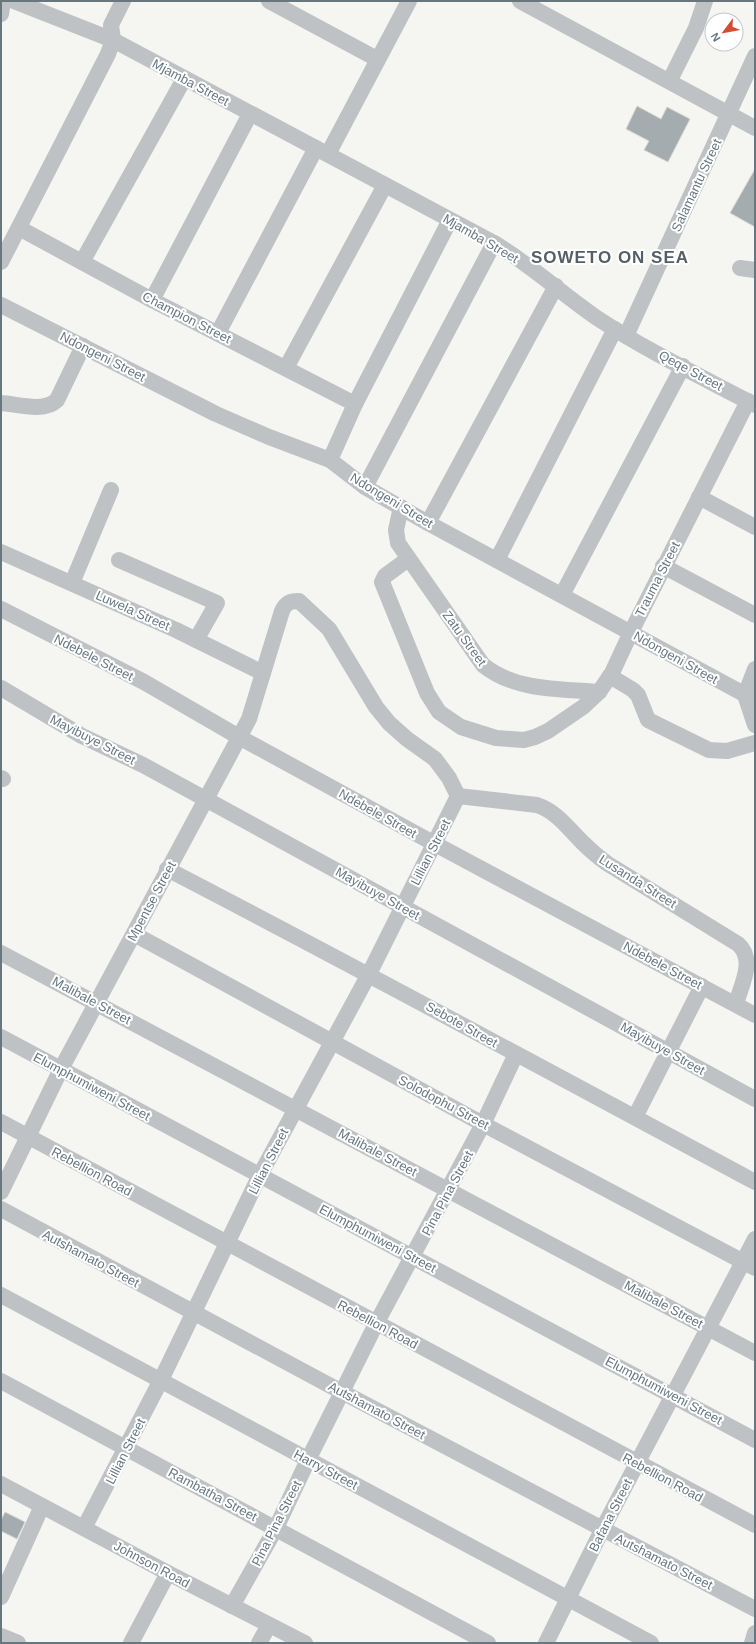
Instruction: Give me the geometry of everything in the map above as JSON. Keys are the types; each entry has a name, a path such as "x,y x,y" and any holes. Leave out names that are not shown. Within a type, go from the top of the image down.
{"street":[{"path":"1,14 3,1"},
{"name":"Mjamba Street","path":"14,1 113,40 494,243 556,286 589,312 621,332"},
{"path":"1,262 108,54 113,40 112,25 123,1"},
{"path":"269,1 377,59"},
{"path":"218,333 409,1"},
{"path":"520,1 670,80 755,128"},
{"path":"670,80 696,28 705,1"},
{"name":"Salamantu Street","path":"498,560 621,332 729,114 755,56"},
{"path":"82,262 184,79"},
{"path":"152,300 250,114"},
{"path":"286,368 385,185"},
{"path":"330,460 355,404 450,220"},
{"name":"Champion Street","path":"19,228 152,300 355,404"},
{"path":"365,486 494,243"},
{"path":"428,523 556,286"},
{"name":"Ndongeni Street","path":"1,305 216,414 269,437 330,460 365,486 428,523 750,697"},
{"name":"Qeqe Street","path":"621,332 751,403"},
{"path":"1,403 40,407 53,404 57,400 83,346"},
{"path":"562,595 684,366"},
{"name":"Trauma Street","path":"408,559 385,576 382,582 382,587 427,693 440,712 448,720 460,727 496,738 524,740 536,737 548,731 583,707 599,692 610,676 699,497 751,403"},
{"path":"72,583 111,490"},
{"path":"699,497 755,527"},
{"name":"Zatu Street","path":"401,507 396,536 398,543 480,661 491,672 503,678 532,686 599,692"},
{"name":"Luwela Street","path":"1,552 196,640 262,673"},
{"path":"119,560 217,603 196,640"},
{"path":"664,566 755,615"},
{"name":"Mpentse Street","path":"1,1192 61,1069 252,713 262,673 286,604 291,601 299,601 329,629 376,708 406,739 435,759 449,778 458,796"},
{"name":"Ndebele Street","path":"1,609 144,682 239,737 435,844 755,1015"},
{"path":"755,669 750,697 755,725"},
{"path":"610,676 633,690 638,695 644,715 652,723 708,750 727,751 755,743"},
{"name":"Mayibuye Street","path":"1,688 82,736 143,765 755,1099"},
{"name":"Lillian Street","path":"84,1528 127,1448 161,1380 260,1175 369,974 458,796"},
{"name":"Lusanda Street","path":"458,796 537,805 547,809 560,818 592,852 608,864 738,944 745,951 747,962 736,1004"},
{"name":"Sebote Street","path":"167,869 369,974 755,1182"},
{"name":"Solodophu Street","path":"134,934 484,1124 749,1265"},
{"name":"Malibale Street","path":"1,952 755,1353"},
{"path":"635,1117 702,986"},
{"name":"Elumphumiweni Street","path":"1,1037 414,1256 755,1440"},
{"name":"Pina Pina Street","path":"232,1606 276,1528 376,1324 484,1124 516,1054"},
{"name":"Rebellion Road","path":"1,1122 28,1138 755,1525"},
{"name":"Autshamato Street","path":"1,1209 602,1530 755,1609"},
{"name":"Bafana Street","path":"546,1643 602,1530 673,1395 709,1328 749,1265 755,1239"},
{"name":"Harry Street","path":"1,1295 651,1643"},
{"name":"Rambatha Street","path":"1,1381 488,1643"},
{"name":"Johnson Road","path":"1,1484 168,1573 305,1643"},
{"path":"1,1597 42,1506"},
{"path":"131,1643 168,1573"},
{"path":"259,1643 269,1625"},
{"path":"752,1643 755,1633"},
{"path":"1,1636 18,1643"}],"building":[{"path":"637,106 661,119 667,107 690,119 668,162 644,150 649,141 626,129"},
{"path":"755,169 755,227 730,213"},
{"path":"5,1512 25,1522 17,1539 1,1531 1,1520"}],"district":[{"name":"SOWETO ON SEA","path":"610,257"}]}
